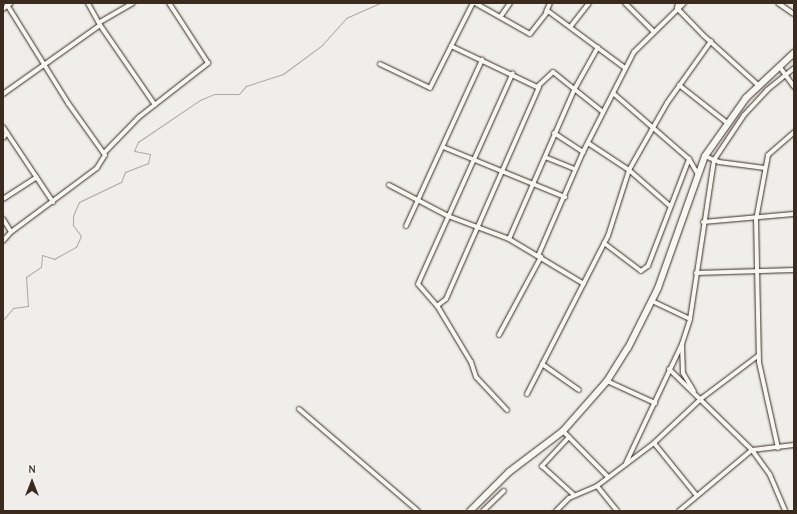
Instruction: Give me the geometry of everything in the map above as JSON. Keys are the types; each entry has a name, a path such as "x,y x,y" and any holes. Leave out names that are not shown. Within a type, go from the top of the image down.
{"highway":[{"path":"470,511 509,472 563,431 607,381 652,301 697,173 705,156 726,122 758,85 794,52"}],"street":[{"path":"88,3 100,24 155,105"},
{"path":"3,94 100,24 133,3"},
{"path":"3,241 11,232 53,202 101,164 104,153 155,105 209,60 169,3"},
{"path":"380,64 430,88 474,3 501,16 530,34 546,12 550,3"},
{"path":"501,16 510,3"},
{"path":"571,26 589,3"},
{"path":"625,3 653,31"},
{"path":"629,7 633,3"},
{"path":"499,335 539,257 565,197 575,169 625,68 653,31 678,5 684,3"},
{"path":"778,3 794,14"},
{"path":"3,9 8,4 45,65 104,153"},
{"path":"678,5 710,42 758,85"},
{"path":"546,12 571,26 625,68"},
{"path":"527,394 604,243 629,170 679,85 710,42"},
{"path":"451,46 513,73 539,87"},
{"path":"509,239 535,184 554,133 574,90 598,47"},
{"path":"406,226 482,60"},
{"path":"779,66 794,87"},
{"path":"626,463 682,344 690,319 703,222 714,160 744,115 767,90 794,68"},
{"path":"437,306 446,299 504,171 539,87 548,73 553,72 603,112"},
{"path":"507,410 476,377 472,362 437,306 418,284 513,73"},
{"path":"679,85 726,122"},
{"path":"612,93 689,159 697,173"},
{"path":"3,126 53,202"},
{"path":"778,448 759,355 756,220 765,168 770,152 794,132"},
{"path":"3,138 7,133"},
{"path":"554,133 583,152"},
{"path":"588,143 629,170 670,206"},
{"path":"443,147 565,197"},
{"path":"705,156 714,160 765,168"},
{"path":"545,157 575,169"},
{"path":"604,243 641,271 651,260 670,206 689,159"},
{"path":"3,199 37,177"},
{"path":"389,185 418,202 448,216 479,226 509,239 584,284"},
{"path":"703,222 756,220 794,214"},
{"path":"3,219 11,232"},
{"path":"696,273 794,270"},
{"path":"652,301 690,319"},
{"path":"682,344 684,379"},
{"path":"556,511 574,495 597,486 654,443 702,398 759,355"},
{"path":"542,364 579,390"},
{"path":"669,369 684,379 695,393 702,398 752,450 770,475 785,511"},
{"path":"607,381 655,404"},
{"path":"299,409 418,511"},
{"path":"563,431 608,478"},
{"path":"569,438 542,466 574,495"},
{"path":"654,443 697,496"},
{"path":"679,511 752,450 794,445"},
{"path":"597,486 617,511"},
{"path":"483,511 504,491"}],"waterway":[{"path":"3,320 13,308 28,306 26,277 41,267 42,255 54,259 76,247 81,236 73,225 73,216 79,202 121,182 125,172 148,163 150,154 134,151 138,142 200,100 214,94 239,94 246,86 283,74 322,45 346,18 380,3"}]}
